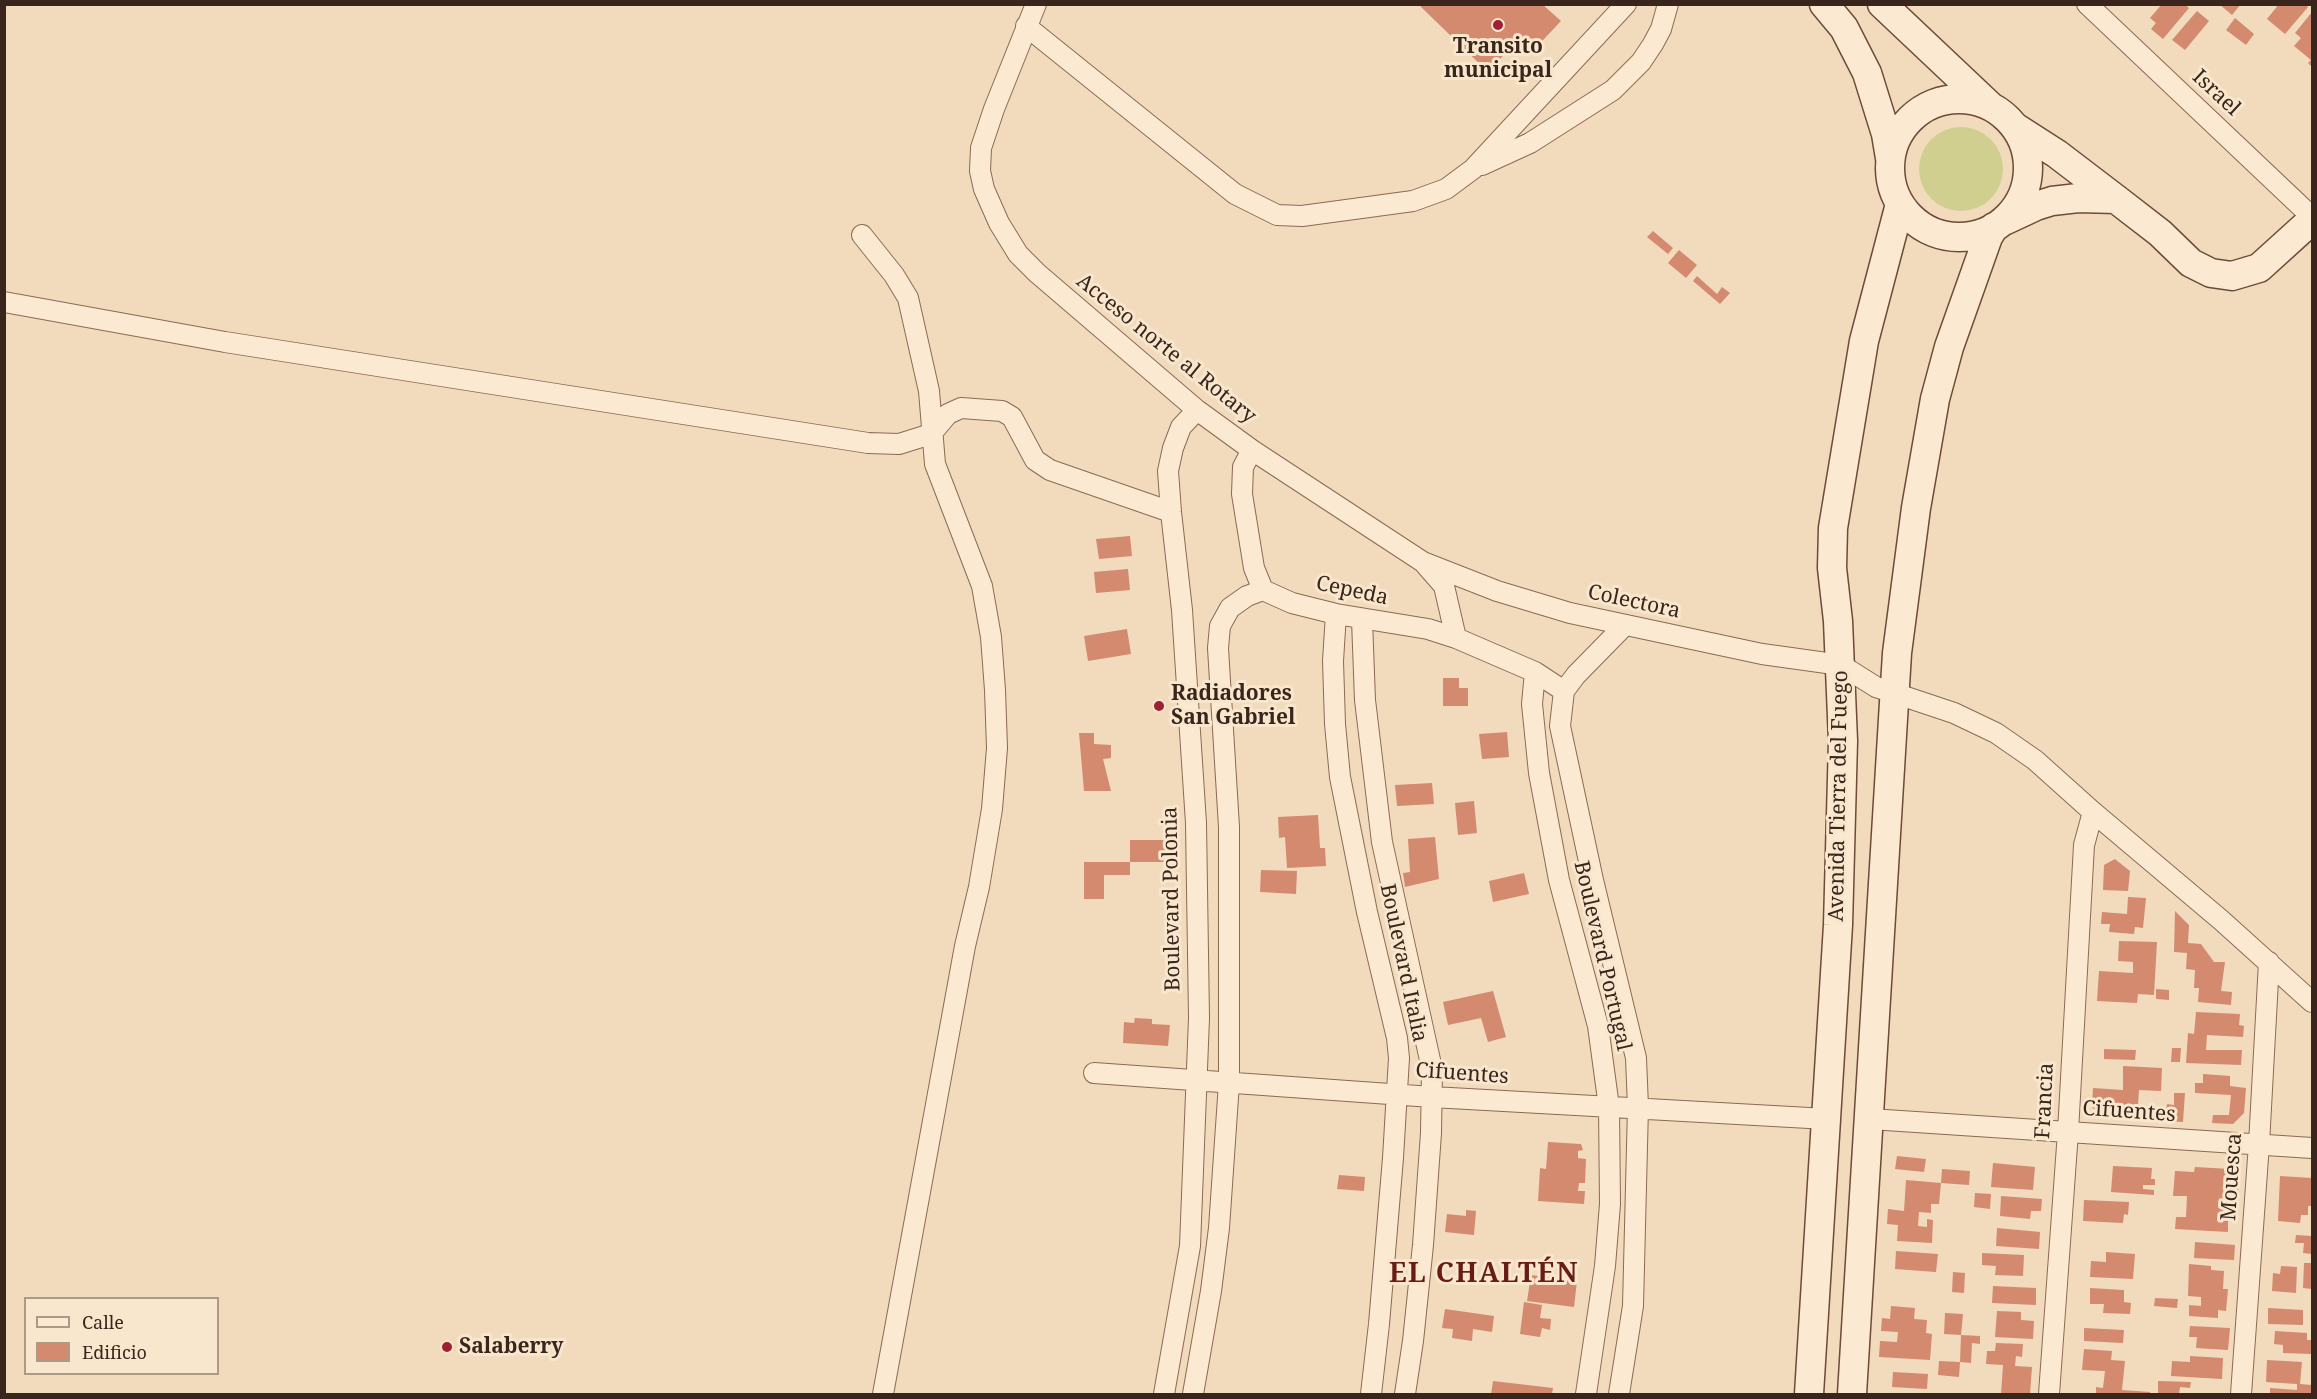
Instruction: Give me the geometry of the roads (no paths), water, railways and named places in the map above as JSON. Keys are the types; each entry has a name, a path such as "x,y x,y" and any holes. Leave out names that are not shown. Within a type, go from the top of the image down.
{"street":[{"name":"Acceso norte al Rotary","path":"1036,4 993,109 981,148 980,171 988,198 999,223 1018,254 1037,273 1197,410 1252,450 1423,562 1444,586 1456,638"},
{"path":"1026,27 1234,194 1276,215 1302,216 1385,207 1413,201 1446,189 1473,169 1626,4"},
{"path":"1473,169 1530,143 1613,90 1641,62 1661,29 1668,4"},
{"path":"1824,4 1844,28 1867,73 1886,134 1891,177 1900,204 1917,223 1943,235 1958,237 1973,235 2052,201 2078,198 2116,199"},
{"path":"1882,4 2015,127 2057,154 2160,233 2191,263 2204,271 2219,275 2243,274 2259,268 2313,218"},
{"name":"Israel","path":"2087,4 2313,218"},
{"path":"1890,164 1897,137 1907,122 1920,111 1936,102 1953,99 1971,99 1991,106"},
{"path":"1852,1395 1889,794 1887,783 1897,653 1916,508 1935,399 1949,347 1988,237 1998,224 2013,211 2026,182 2026,151 2015,127"},
{"name":"Avenida Tierra del Fuego","path":"1809,1395 1838,924 1843,741 1841,665 1832,568 1833,528 1864,341 1900,204"},
{"path":"862,235 894,275 908,298 929,391 934,464 982,586 991,637 997,748 992,809 979,887 965,946 883,1395"},
{"path":"4,302 225,342 868,443 899,444 931,434 948,414 961,408 1002,411 1012,417 1035,460 1050,470 1171,512"},
{"name":"Boulevard Polonia","path":"1164,1395 1190,1246 1198,1018 1196,823 1182,610 1168,471 1181,427 1197,410"},
{"path":"1193,1395 1218,1239 1229,1083 1229,827 1218,648 1220,626 1230,608 1247,596 1263,590 1254,568 1242,494 1243,467 1252,450"},
{"name":"Colectora","path":"1423,562 1497,591 1570,613 1762,654 1841,665"},
{"name":"Cepeda","path":"1263,590 1292,603 1362,620 1428,628 1535,672 1564,691"},
{"name":"Boulevard Italia","path":"1336,614 1333,661 1340,777 1367,912 1397,1038 1399,1058 1380,1312 1371,1395"},
{"name":"Boulevard Italia","path":"1362,620 1365,700 1382,842 1432,1069 1423,1245 1405,1395"},
{"path":"1564,691 1576,675 1626,625"},
{"path":"1841,665 1876,687 1954,712 1996,733 2035,759 2313,1002"},
{"name":"Boulevard Portugal","path":"1535,672 1532,704 1539,773 1559,880 1599,1026 1609,1107 1610,1204 1605,1266 1586,1395"},
{"name":"Boulevard Portugal","path":"1564,691 1560,726 1593,880 1636,1058 1638,1107 1633,1306 1619,1395"},
{"name":"Francia","path":"2049,1395 2084,845 2093,812"},
{"name":"Mouesca","path":"2241,1395 2269,962"},
{"name":"Cifuentes","path":"1094,1073 1432,1097 1827,1119"},
{"name":"Cifuentes","path":"1870,1119 2313,1148"}],"place":[{"name":"Transito municipal","path":"1498,25"},
{"name":"Radiadores San Gabriel","path":"1159,706"},
{"name":"Salaberry","path":"447,1347"}],"district":[{"name":"EL CHALTÉN","path":"1484,1274"}]}
